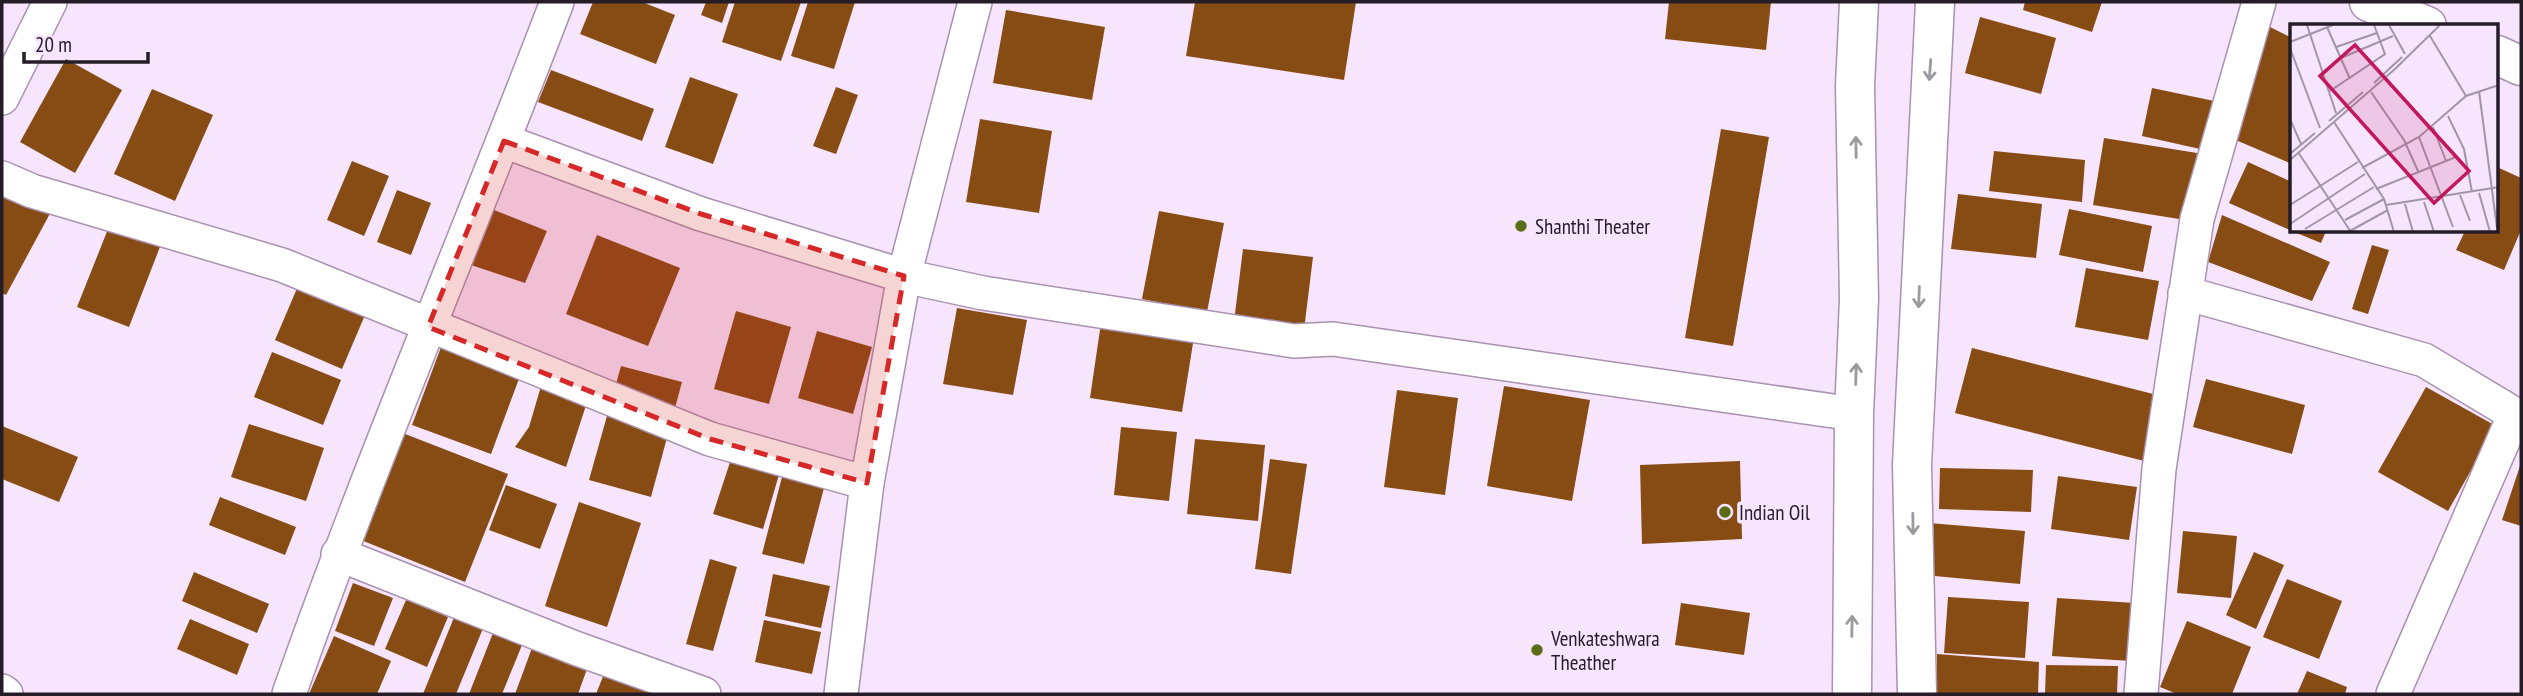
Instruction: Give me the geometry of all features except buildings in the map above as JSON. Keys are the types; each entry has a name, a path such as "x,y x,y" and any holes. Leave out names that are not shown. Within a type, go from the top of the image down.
{"main road":[{"path":"1852,694 1854,414 1859,299 1855,86 1859,2"},
{"path":"1917,694 1912,465 1935,2"},
{"path":"2369,2 2422,24"},
{"path":"2498,55 2521,66"}],"street":[{"path":"2,98 50,2"},
{"path":"289,694 338,554 557,2"},
{"path":"2141,694 2159,469 2197,219 2259,2"},
{"path":"841,694 867,482 904,276 970,3"},
{"path":"504,141 701,214 904,276 983,293 1294,341 1333,339 1854,414"},
{"path":"2,178 32,191 282,265 428,327 710,439 867,482"},
{"path":"2185,293 2424,360 2518,417 2393,694"},
{"path":"338,554 575,648 704,694"}],"highlighted area":[{"path":"504,141 701,214 904,276 867,483 710,439 428,327"}],"place":[{"name":"Shanthi Theater","path":"1521,226"},
{"name":"Indian Oil","path":"1725,512"},
{"name":"Venkateshwara Theather","path":"1537,650"}]}
